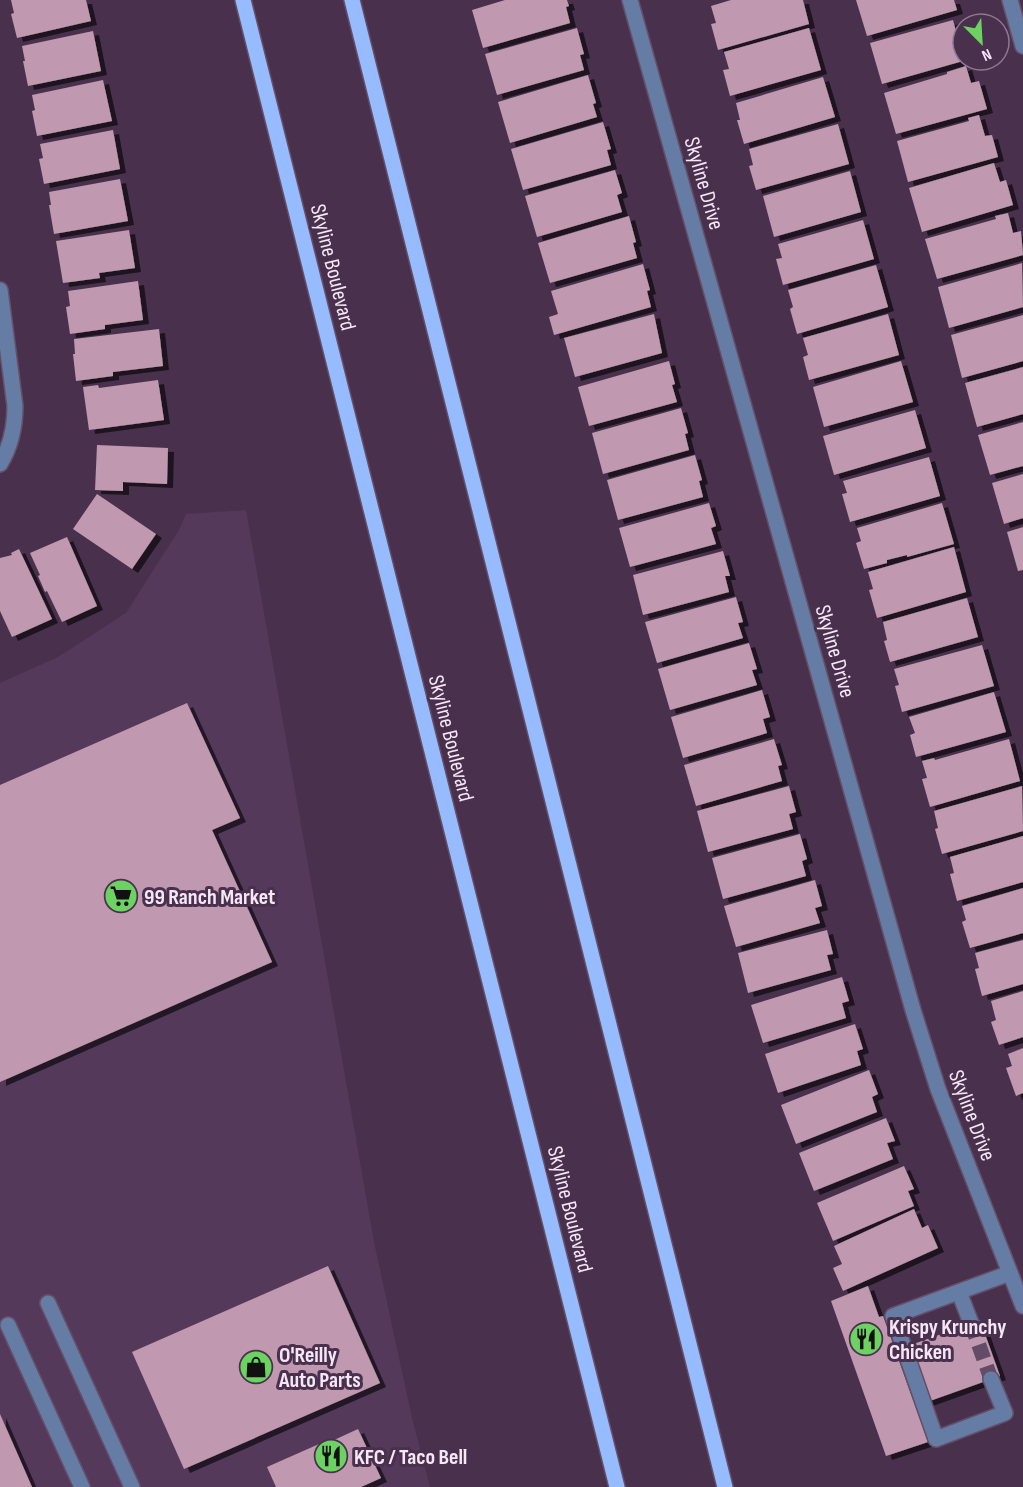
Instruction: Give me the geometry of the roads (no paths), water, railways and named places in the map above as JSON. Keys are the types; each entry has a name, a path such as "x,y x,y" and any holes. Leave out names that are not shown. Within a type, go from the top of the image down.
{"main road":[{"name":"Skyline Boulevard","path":"243,0 617,1487"},
{"path":"352,0 725,1487"}],"street":[{"name":"Skyline Drive","path":"630,0 913,1010 938,1089 1023,1306"},
{"path":"1010,0 1023,46"},
{"path":"0,290 15,396 15,414 11,440 0,464"},
{"path":"991,1379 1005,1413 936,1439 893,1316 1010,1273"},
{"path":"959,1292 971,1323"},
{"path":"48,1303 132,1487"},
{"path":"8,1325 82,1487"}],"tunnel":[{"path":"971,1323 991,1379"}],"place":[{"name":"99 Ranch Market","path":"121,896"},
{"name":"Krispy Krunchy Chicken","path":"866,1339"},
{"name":"O'Reilly Auto Parts","path":"256,1367"},
{"name":"KFC / Taco Bell","path":"331,1456"}]}
